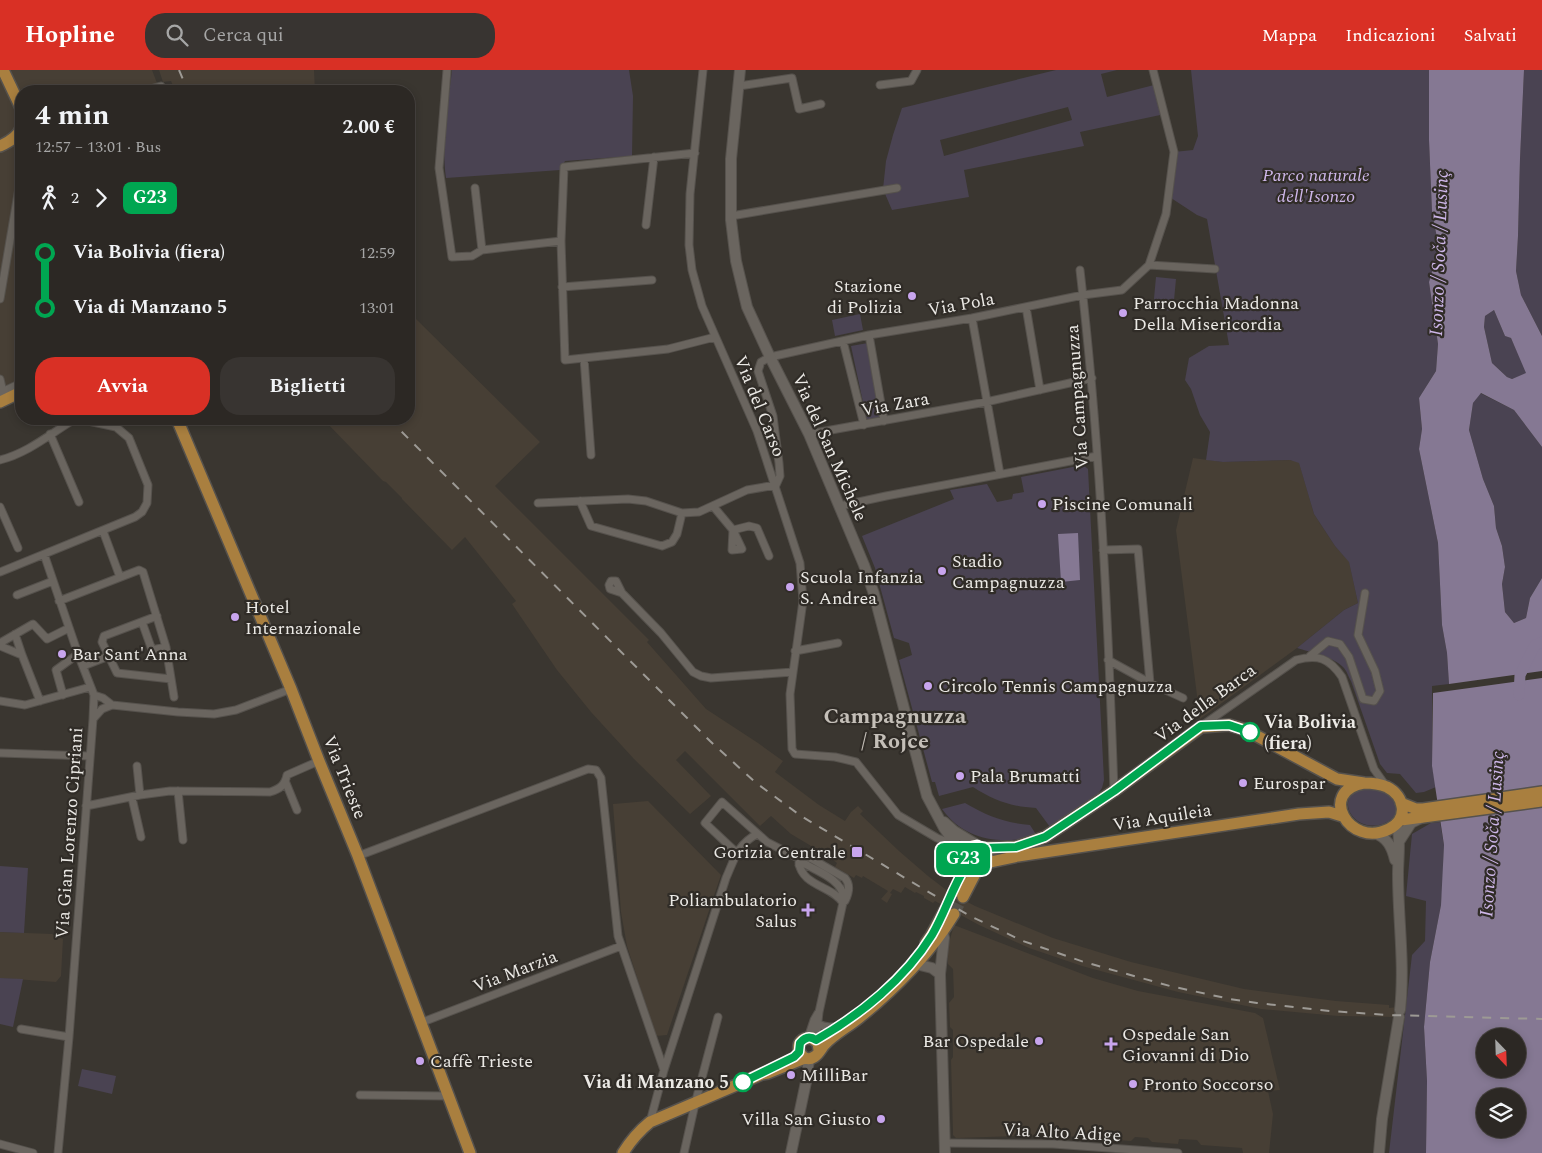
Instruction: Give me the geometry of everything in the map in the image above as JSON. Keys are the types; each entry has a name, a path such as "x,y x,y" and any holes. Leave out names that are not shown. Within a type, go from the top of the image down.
{"main road":[{"path":"3,70 15,95"},
{"name":"Via del San Michele","path":"740,70 731,159 731,216 736,261 747,307 809,434 864,565 927,796 937,817 959,850"},
{"path":"4,144 15,137"},
{"path":"1,396 15,393"},
{"name":"Via Trieste","path":"180,425 291,689 358,856 470,1153"},
{"path":"1201,726 1229,725 1246,730 1337,779 1364,783"},
{"name":"Via della Barca","path":"980,847 1016,847 1045,837 1114,791 1201,726"},
{"path":"1379,1153 1382,1119 1402,985 1398,873 1399,822 1403,813 1401,803 1392,790 1371,783 1356,784 1342,796 1340,806 1342,816 1355,829 1385,838 1393,849 1398,873"},
{"path":"1374,834 1423,813 1542,792"},
{"path":"1400,840 1404,831 1423,813 1542,801"},
{"path":"1401,803 1423,813"},
{"name":"Via Aquileia","path":"976,866 1018,856 1299,814 1329,812 1342,816"},
{"name":"Via del San Michele","path":"937,817 954,831 980,847"},
{"path":"958,894 976,866 987,855 980,847 968,847 959,850 963,861 976,866"},
{"path":"791,1153 806,1082 804,1056 800,1043 803,1039 814,1043 838,1033 873,1006 916,964 943,933 950,912 899,976 869,1004 814,1043"},
{"path":"943,933 940,974 945,1148"},
{"path":"916,964 932,968 940,974"},
{"path":"623,1153 639,1130 650,1122 762,1074 766,1070 794,1057 816,1056 814,1043"}],"street":[{"path":"447,70 439,168 452,257 472,256 482,250 561,241"},
{"name":"Via del Carso","path":"703,70 690,194 690,253 692,270 698,294 715,337 757,431 776,485 800,568 803,601 790,694 792,751 795,754 835,757 856,762 898,815 959,850"},
{"path":"880,85 912,81 917,70"},
{"name":"Via Pola","path":"770,357 868,335 972,318 1083,295 1122,290 1149,265 1166,214 1174,152 1153,70"},
{"path":"738,86 792,78 799,109 821,104"},
{"path":"695,153 564,168 561,241 565,360 668,349 715,337"},
{"path":"646,225 654,157"},
{"path":"475,188 482,250"},
{"path":"731,216 897,188"},
{"path":"0,299 15,211"},
{"path":"1149,265 1215,269"},
{"name":"Via Campagnuzza","path":"1080,270 1092,378 1103,550 1114,791"},
{"path":"562,288 652,280"},
{"path":"1026,307 1040,390"},
{"path":"972,318 1000,474"},
{"path":"868,335 884,421"},
{"path":"843,341 864,425"},
{"path":"538,503 628,499 646,501 682,513 699,512 746,490 776,485 780,476 773,416 758,371 761,362 770,357"},
{"path":"584,358 591,455"},
{"name":"Via Zara","path":"809,434 986,402 1092,378"},
{"path":"0,379 1,396 15,387"},
{"path":"0,460 27,450 65,425"},
{"path":"0,572 135,517 142,512 147,503 148,485 129,438 116,427 107,425"},
{"path":"50,434 78,502"},
{"path":"840,506 878,497 1097,456"},
{"path":"580,501 591,526 662,546 672,542 677,534 682,513"},
{"path":"712,506 733,530 749,526 757,528 769,556"},
{"path":"0,507 18,548"},
{"path":"103,530 120,577"},
{"path":"1103,550 1138,549 1150,683"},
{"path":"44,554 59,601 94,695 93,719"},
{"path":"59,601 138,570 143,572 166,647 174,697"},
{"path":"17,595 53,581"},
{"path":"622,593 661,633 693,672 701,676 711,678 793,672"},
{"name":"Via della Barca","path":"1201,726 1296,660 1310,656 1328,641 1340,644 1349,657 1363,699 1374,702 1380,691 1375,671 1358,635 1365,593"},
{"path":"157,616 104,636 102,642 117,673 170,678"},
{"path":"142,622 152,650 166,647"},
{"path":"22,655 0,645 33,624 47,639 69,628"},
{"path":"15,634 40,701"},
{"path":"795,649 838,643"},
{"path":"64,695 56,670 78,654"},
{"path":"83,666 109,656"},
{"path":"1310,656 1333,665 1342,677 1374,769 1386,787"},
{"path":"1108,660 1150,683 1183,698"},
{"path":"0,700 25,704 90,687"},
{"path":"94,695 103,698 112,705 214,714 236,710 291,689"},
{"name":"Via Gian Lorenzo Cipriani","path":"58,1153 70,1037 93,719 102,709 112,705"},
{"path":"0,753 89,756"},
{"path":"297,810 286,783 287,774 319,761"},
{"path":"138,766 140,795"},
{"path":"358,856 588,769 596,770 601,778 616,926 621,946 664,1070"},
{"path":"86,806 140,795 178,791 270,792 279,789 286,783"},
{"path":"178,791 184,840"},
{"path":"132,798 141,837"},
{"path":"737,853 705,823 722,802 756,834 837,883 844,894 814,1043"},
{"path":"650,1122 664,1070 726,878 740,847 747,839 756,834"},
{"path":"800,862 806,877 836,895 843,903"},
{"name":"Via Marzia","path":"420,1024 621,946"},
{"path":"814,1043 814,1020 819,1012"},
{"path":"684,1153 718,1017"},
{"path":"819,1024 824,1026 840,1026"},
{"path":"21,1029 70,1037"},
{"path":"360,1096 448,1096"},
{"path":"0,1144 33,1153"},
{"path":"1050,1153 1053,1144"},
{"name":"Via Alto Adige","path":"945,1148 1053,1144 1089,1150 1178,1153"}],"shaded area":[{"path":"0,70 152,70 158,85 15,85 15,386 0,393"},
{"path":"159,70 314,70 315,85 173,85 171,81 163,82"},
{"path":"415,318 540,442 495,486 649,640 647,642 706,709 783,761 775,772 819,805 845,821 858,806 863,811 860,814 899,851 949,892 975,906 1053,938 1131,962 1244,989 1336,1001 1389,1005 1389,1008 1397,1007 1396,1017 1338,1016 1261,1009 1178,992 1082,966 1029,948 979,925 935,901 933,903 924,898 924,896 905,887 901,893 893,889 887,903 881,899 888,891 863,876 862,878 856,875 854,878 835,867 837,863 833,859 791,834 771,816 760,826 685,751 676,760 711,796 690,814 634,759 591,712 557,670 512,604 516,601 465,537 452,550 329,425 415,425"},
{"path":"1193,458 1223,462 1290,460 1299,462 1314,514 1335,546 1349,561 1358,603 1344,610 1297,648 1200,719 1176,530"},
{"path":"648,801 721,875 667,1035 656,1036 627,946 621,912 613,804"},
{"name":"Ospedale San Giovanni di Dio","path":"954,925 1093,978 1138,991 1255,1013 1263,1018 1280,1090 1268,1091 1273,1114 1269,1153 1243,1153 1242,1148 1201,1145 1197,1140 1179,1139 1178,1144 1152,1142 1148,1138 1135,1137 1131,1141 1052,1135 956,1138 953,1135 951,1060 953,1057 953,1030 950,1027 949,1003 954,997 953,969 948,964 948,946"},
{"path":"0,932 52,934 63,939 61,976 56,982 0,978"}],"green space":[{"path":"452,70 629,70 633,96 632,156 565,161 560,170 446,178 444,151"},
{"path":"1056,70 1117,70 1101,74 1107,97 1158,84 1165,114 1080,132 1084,146 964,170 969,197 892,210 883,189 886,161 902,108","holes":["1068,107 1072,120 944,156 940,140"]},
{"name":"Parco naturale dell'Isonzo","path":"1191,70 1429,70 1432,212 1439,248 1429,282 1438,344 1436,371 1419,398 1422,429 1419,449 1438,543 1442,625 1447,653 1449,684 1432,686 1432,766 1436,787 1424,792 1416,793 1400,774 1387,773 1380,764 1351,681 1339,663 1297,648 1344,610 1358,603 1349,562 1335,546 1314,514 1299,463 1290,460 1223,462 1206,460 1210,432 1200,415 1191,389 1185,380 1189,358 1209,346 1229,345 1207,219 1197,215 1168,196 1174,152 1193,150 1198,136"},
{"path":"1524,70 1542,70 1542,336 1521,295 1516,271"},
{"path":"1156,277 1176,279 1173,311 1153,309"},
{"path":"1494,310 1505,336 1511,338 1527,373 1512,379 1507,377 1492,363 1484,327 1485,316"},
{"path":"860,314 863,330 835,336 832,320"},
{"path":"868,343 880,419 867,421 851,346"},
{"path":"1480,393 1514,410 1542,447 1542,578 1530,598 1526,618 1514,623 1505,612 1502,584 1505,567 1502,546 1496,528 1494,506 1483,479 1469,430 1473,403"},
{"path":"1083,465 1088,469 1104,780 1098,794 1050,827 1036,808 1003,802 973,787 939,796 935,782 932,782 899,660 912,655 909,643 894,638 875,568 862,536 954,499 950,490 987,484 997,502 1012,499 1013,494 1024,492 1021,477"},
{"path":"1371,789 1388,795 1394,802 1397,811 1388,822 1379,825 1368,825 1359,822 1349,809 1348,802 1351,795 1359,791"},
{"path":"965,803 997,818 1013,823 1030,825 1037,836 1024,839 997,840 973,834 951,820 942,809"},
{"path":"1440,822 1444,845 1443,883 1441,905 1430,962 1424,1027 1427,1081 1426,1153 1389,1153 1412,955 1425,941 1426,901 1406,896 1412,834 1431,823"},
{"path":"0,866 28,868 24,933 0,932"},
{"path":"0,978 23,979 13,1027 0,1024"},
{"path":"82,1069 116,1076 112,1094 78,1086"}],"water":[{"path":"1429,70 1524,70 1516,271 1521,295 1542,336 1542,447 1514,410 1481,393 1473,403 1469,430 1483,479 1494,506 1496,528 1502,546 1505,567 1502,584 1505,612 1514,623 1526,618 1530,598 1542,578 1542,671 1449,684 1447,653 1442,625 1438,543 1419,449 1422,429 1419,398 1436,371 1438,344 1429,282 1439,248 1432,212","holes":["1494,310 1505,336 1511,338 1526,373 1512,379 1507,377 1492,363 1484,327 1485,316"]},
{"path":"1078,533 1080,580 1061,582 1058,534"},
{"path":"1542,678 1542,1153 1426,1153 1427,1081 1424,1027 1430,962 1441,905 1444,845 1432,766 1433,693"}],"waterway":[{"name":"Isonzo / Soča / Lusinç","path":"1519,695 1520,675 1535,645 1542,642"}],"tunnel":[{"path":"945,910 954,892"},
{"path":"954,914 963,897"}],"railway":[{"path":"179,70 185,85"},
{"path":"395,425 710,741 755,782 801,816 972,917 1023,941 1084,962 1170,986 1230,999 1330,1011 1387,1015 1542,1019"}],"bus line":[{"name":"G23","path":"743,1082 794,1057 799,1052 798,1047 803,1039 812,1038 816,1040 858,1014 899,976 931,936 943,915 966,866 962,858 968,847 977,845 983,848 1016,847 1045,837 1114,791 1201,726 1229,725 1250,732"}],"place":[{"name":"Stazione di Polizia","path":"912,296"},
{"name":"Parrocchia Madonna Della Misericordia","path":"1123,313"},
{"name":"Piscine Comunali","path":"1042,504"},
{"name":"Stadio Campagnuzza","path":"942,571"},
{"name":"Scuola Infanzia S. Andrea","path":"790,587"},
{"name":"Hotel Internazionale","path":"235,617"},
{"name":"Bar Sant'Anna","path":"62,654"},
{"name":"Circolo Tennis Campagnuzza","path":"928,686"},
{"name":"Via Bolivia (fiera)","path":"1250,732"},
{"name":"Pala Brumatti","path":"960,776"},
{"name":"Eurospar","path":"1243,783"},
{"name":"Gorizia Centrale","path":"857,852"},
{"name":"Poliambulatorio Salus","path":"808,910"},
{"name":"Bar Ospedale","path":"1039,1041"},
{"name":"Ospedale San Giovanni di Dio","path":"1111,1044"},
{"name":"Caffè Trieste","path":"420,1061"},
{"name":"MilliBar","path":"791,1075"},
{"name":"Via di Manzano 5","path":"743,1082"},
{"name":"Pronto Soccorso","path":"1133,1084"},
{"name":"Villa San Giusto","path":"881,1119"}],"district":[{"name":"Campagnuzza / Rojce","path":"895,728"}]}
